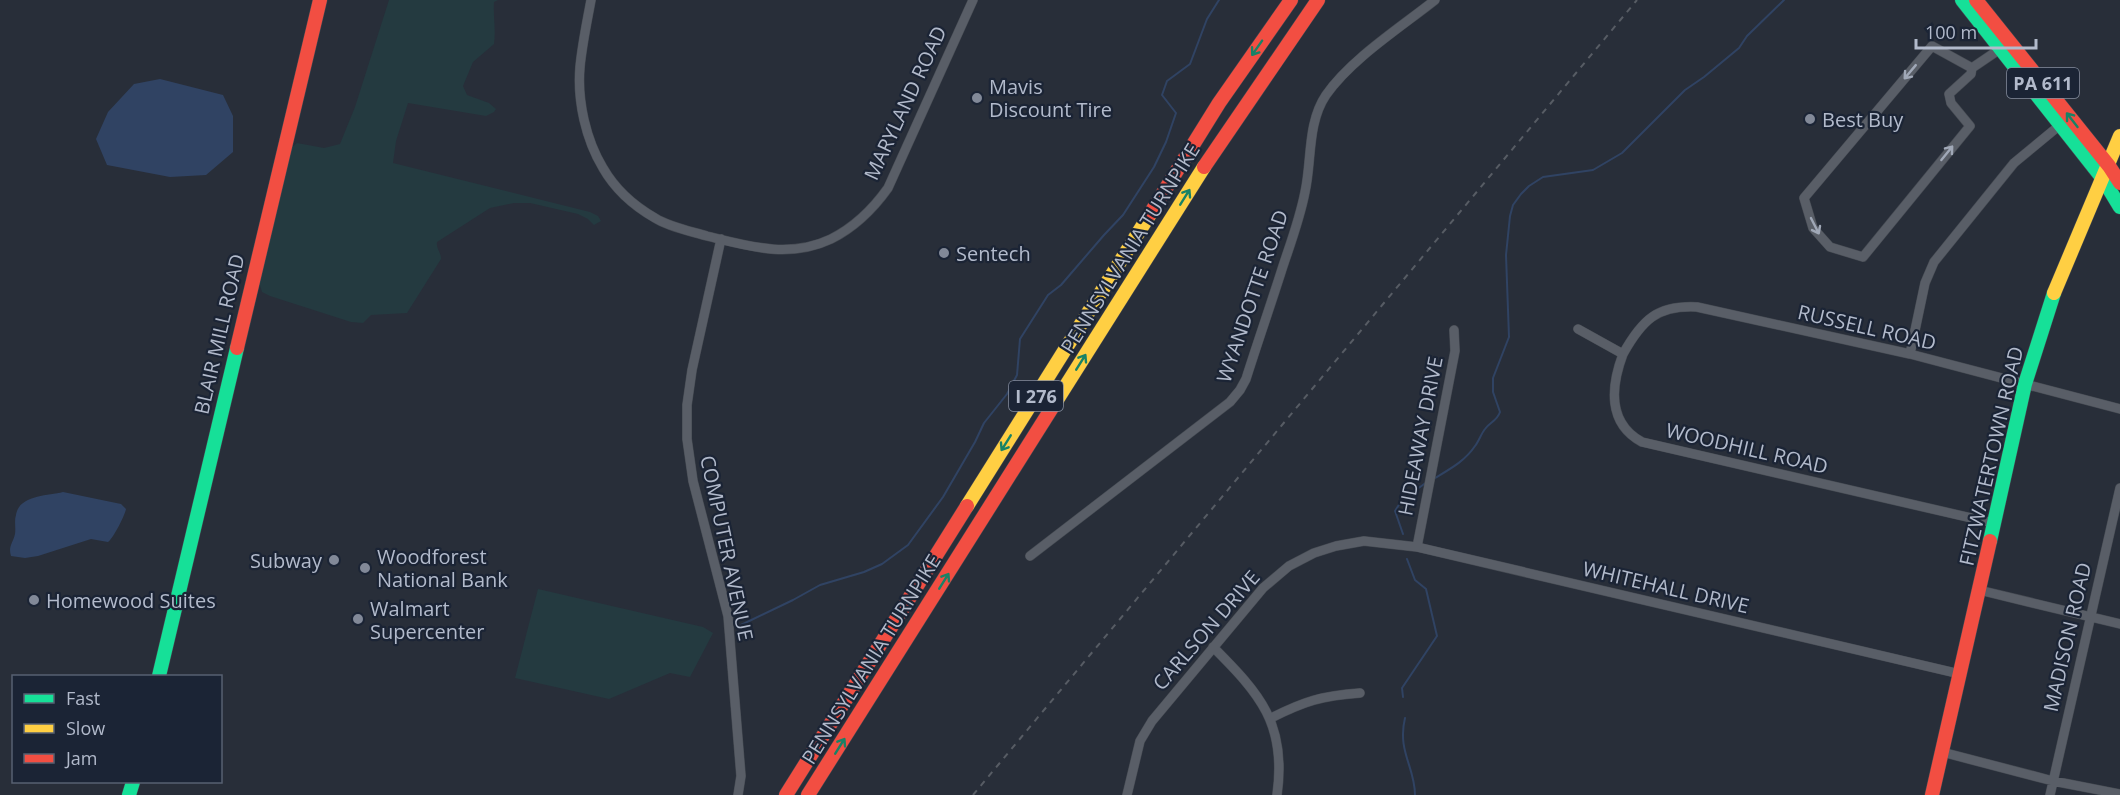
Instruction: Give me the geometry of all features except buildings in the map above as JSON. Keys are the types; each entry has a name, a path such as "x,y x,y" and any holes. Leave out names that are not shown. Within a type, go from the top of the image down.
{"main road":[{"name":"BLAIR MILL ROAD","path":"159,675 320,0"},
{"name":"PENNSYLVANIA TURNPIKE","path":"786,795 1220,103 1291,0"},
{"name":"PENNSYLVANIA TURNPIKE","path":"808,795 1221,140 1318,0"},
{"name":"PA 611","path":"1962,0 2060,125 2106,172 2120,183"},
{"name":"PA 611","path":"1976,0 2106,172 2120,207"},
{"name":"FITZWATERTOWN ROAD","path":"1932,795 2025,384 2049,305 2120,136"}],"street":[{"name":"MARYLAND ROAD","path":"591,0 580,69 581,100 588,136 603,169 625,197 656,220 761,249 795,249 830,239 859,221 876,204 888,188 973,0"},
{"name":"WYANDOTTE ROAD","path":"1030,555 1230,402 1240,390 1246,379 1297,223 1306,191 1312,135 1324,98 1353,65 1435,0"},
{"path":"1972,68 1932,46 1804,198 1813,228 1830,247 1863,257 1970,126 1951,103 1950,94 1971,74 1972,68 2000,49"},
{"path":"1910,354 1925,283 1934,262 2014,163 2060,125"},
{"name":"COMPUTER AVENUE","path":"721,239 692,370 687,405 687,439 693,481 728,616 741,777 738,795"},
{"name":"RUSSELL ROAD","path":"1623,354 1633,336 1650,318 1670,308 1697,307 1910,354 2120,409"},
{"path":"1578,329 1623,354"},
{"name":"HIDEAWAY DRIVE","path":"1417,547 1455,351 1454,330"},
{"name":"WOODHILL ROAD","path":"1623,354 1614,383 1614,403 1632,437 1642,442 1993,523"},
{"name":"MADISON ROAD","path":"2049,795 2120,488"},
{"name":"WHITEHALL DRIVE","path":"1364,541 1417,547 1960,674"},
{"name":"CARLSON DRIVE","path":"1127,795 1140,741 1152,721 1263,588 1289,566 1314,553 1364,541"},
{"path":"1979,590 2120,624"},
{"path":"1213,647 1252,687 1271,718 1279,754 1280,770 1276,795"},
{"path":"1271,718 1304,702 1327,695 1360,693"},
{"path":"1942,752 2053,781 2120,794"}],"green space":[{"path":"389,0 498,0 494,2 494,44 473,62 463,86 467,95 489,103 496,109 486,116 408,103 396,141 393,163 590,212 598,216 601,221 594,225 578,214 530,203 514,203 490,208 437,242 441,259 407,313 371,315 363,323 351,322 270,296 262,292 258,279 290,149 297,143 324,148 340,144 355,107"},
{"path":"538,589 703,627 713,633 690,677 670,673 609,699 515,678"}],"water":[{"path":"160,79 223,95 233,116 233,152 206,175 170,177 107,165 96,139 108,112 134,84"},
{"path":"63,492 121,504 126,509 110,540 108,542 91,539 38,556 25,558 11,556 10,547 15,534 15,517 18,508 35,497"}],"waterway":[{"path":"741,625 820,585 864,572 882,564 908,545 943,497 984,423 1007,394 1017,375 1020,339 1048,295 1061,285 1123,215 1154,167 1176,113 1162,95 1167,81 1190,64 1207,19 1219,0"},
{"path":"1435,478 1467,456 1485,429 1500,412 1493,392 1493,378 1509,337 1506,255 1510,216 1513,205 1521,194 1543,177 1593,170 1622,153 1685,90 1739,48 1747,36 1784,0"},
{"path":"1403,534 1395,511 1402,500 1427,482"},
{"path":"1403,697 1402,688 1437,636 1426,589 1415,580 1407,559"},
{"path":"1405,718 1403,740 1415,795"}],"railway":[{"path":"973,795 1637,0"}],"traffic: fast":[{"path":"1962,0 2103,179 2120,207"},
{"path":"1990,541 2025,384 2054,293"},
{"path":"159,675 237,348"},
{"path":"129,795 133,783"}],"traffic: slow":[{"path":"2054,293 2120,136"},
{"path":"1055,403 1204,167"},
{"path":"967,506 1150,214"}],"traffic: jam":[{"path":"237,348 320,0"},
{"path":"1150,214 1219,103 1291,0"},
{"path":"1204,167 1318,0"},
{"path":"1976,0 2109,166 2120,183"},
{"path":"808,795 1055,403"},
{"path":"786,795 967,506"},
{"path":"1932,795 1990,541"}],"place":[{"name":"Mavis Discount Tire","path":"977,98"},
{"name":"Best Buy","path":"1810,119"},
{"name":"Sentech","path":"944,253"},
{"name":"Subway","path":"334,560"},
{"name":"Woodforest National Bank","path":"365,568"},
{"name":"Homewood Suites","path":"34,600"},
{"name":"Walmart Supercenter","path":"358,619"}]}
